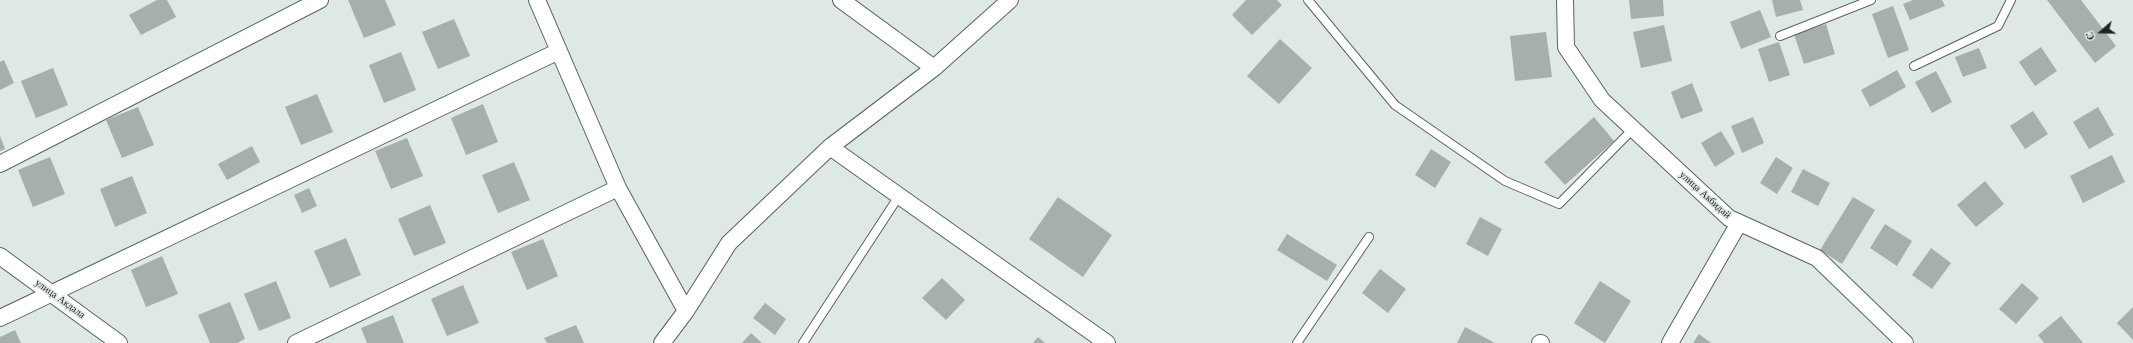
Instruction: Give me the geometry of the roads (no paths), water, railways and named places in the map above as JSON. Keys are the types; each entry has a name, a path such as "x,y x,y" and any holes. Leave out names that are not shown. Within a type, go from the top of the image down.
{"street":[{"path":"0,164 320,0"},
{"path":"536,0 618,188 686,311"},
{"path":"841,0 934,68"},
{"path":"662,343 686,311 729,244 830,147 934,68 1010,0"},
{"name":"улица Акбидай","path":"1565,0 1566,46 1602,100 1728,218 1817,258 1905,343"},
{"path":"0,318 559,51"},
{"path":"830,147 1104,342"},
{"path":"296,343 618,188"},
{"path":"1670,343 1739,223"},
{"name":"улица Акдала","path":"0,256 119,343"}],"lane":[{"path":"1308,0 1395,105 1505,181 1559,204 1634,129"},
{"path":"1780,36 1871,0"},
{"path":"1914,66 1998,26 2011,0"},
{"path":"803,343 899,196"},
{"path":"1297,343 1369,237"}]}
